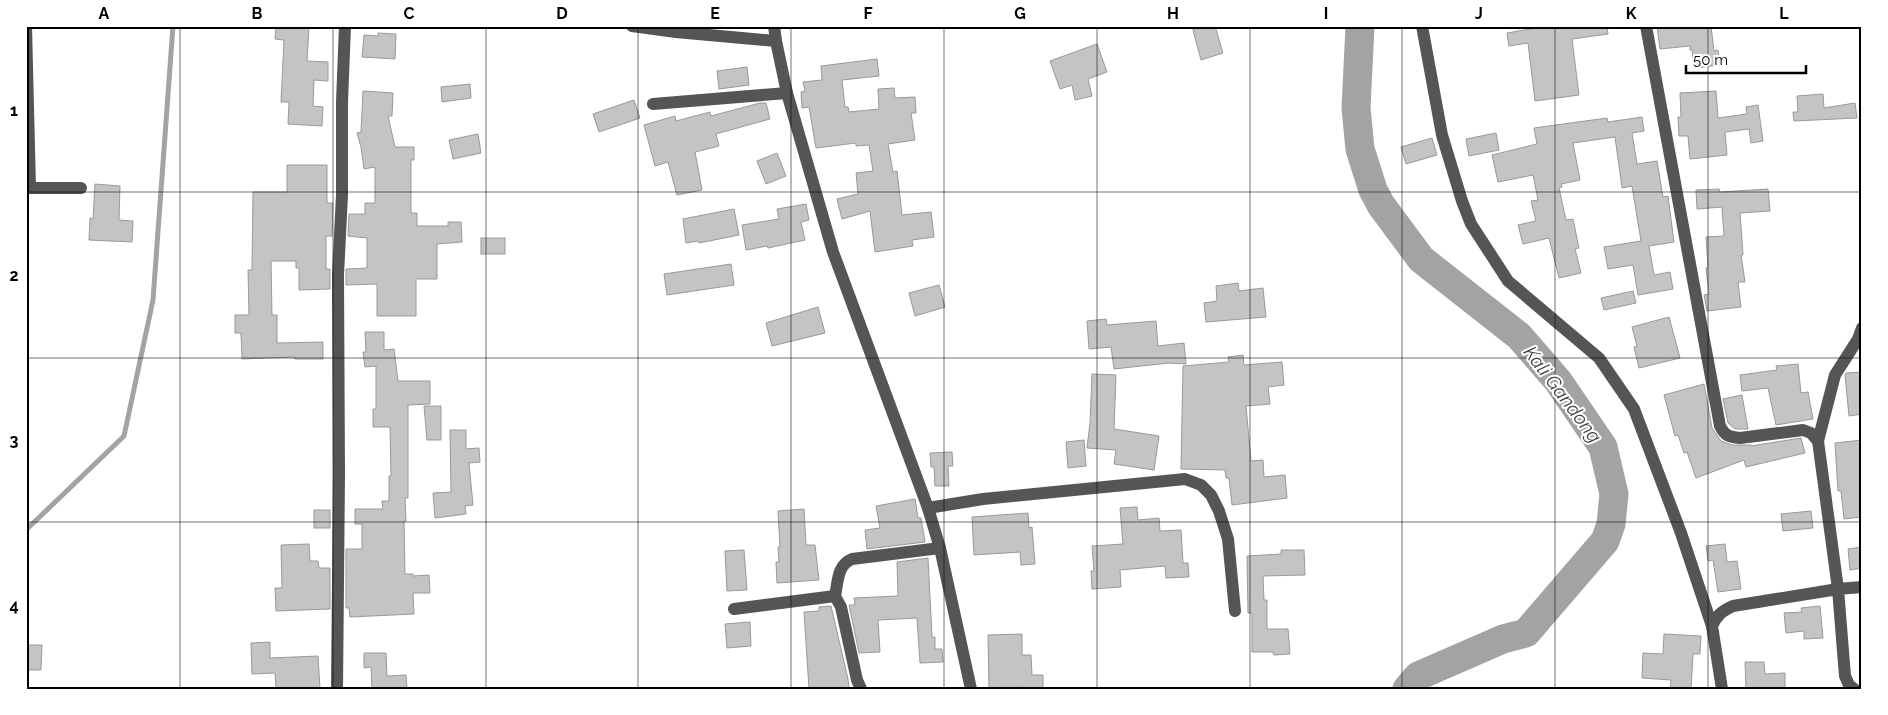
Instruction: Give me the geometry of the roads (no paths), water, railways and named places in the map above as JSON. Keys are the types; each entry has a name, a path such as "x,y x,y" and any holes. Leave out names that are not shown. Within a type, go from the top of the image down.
{"street":[{"path":"26,26 28,188 81,188"},
{"path":"337,689 339,513 338,275 342,195 342,102 345,26"},
{"path":"632,26 776,41"},
{"path":"774,26 787,93 833,252 928,508 940,548 971,689"},
{"path":"1422,26 1442,135 1471,224 1508,282 1599,358 1634,409 1681,533 1712,626 1722,689"},
{"path":"1646,26 1720,426 1723,433 1729,437 1740,438 1803,430 1811,433 1818,441"},
{"path":"653,104 787,93"},
{"path":"1854,689 1849,685 1845,676 1838,589 1818,441 1835,375 1858,339 1862,328"},
{"path":"928,508 983,500 1185,479 1201,485 1211,495 1220,511 1228,539 1234,611"},
{"path":"861,689 857,680 841,606 835,596 841,567 845,562 852,559 940,548"},
{"path":"1712,626 1722,611 1733,606 1838,589 1862,587"},
{"path":"734,609 835,596"}],"waterway":[{"path":"26,530 124,436 153,300 173,26"},
{"name":"Kali Gandong","path":"1360,26 1356,108 1360,149 1373,190 1381,205 1421,259 1519,336 1558,381 1603,447 1614,494 1611,524 1605,541 1526,633 1503,639 1418,676 1407,689"}]}
